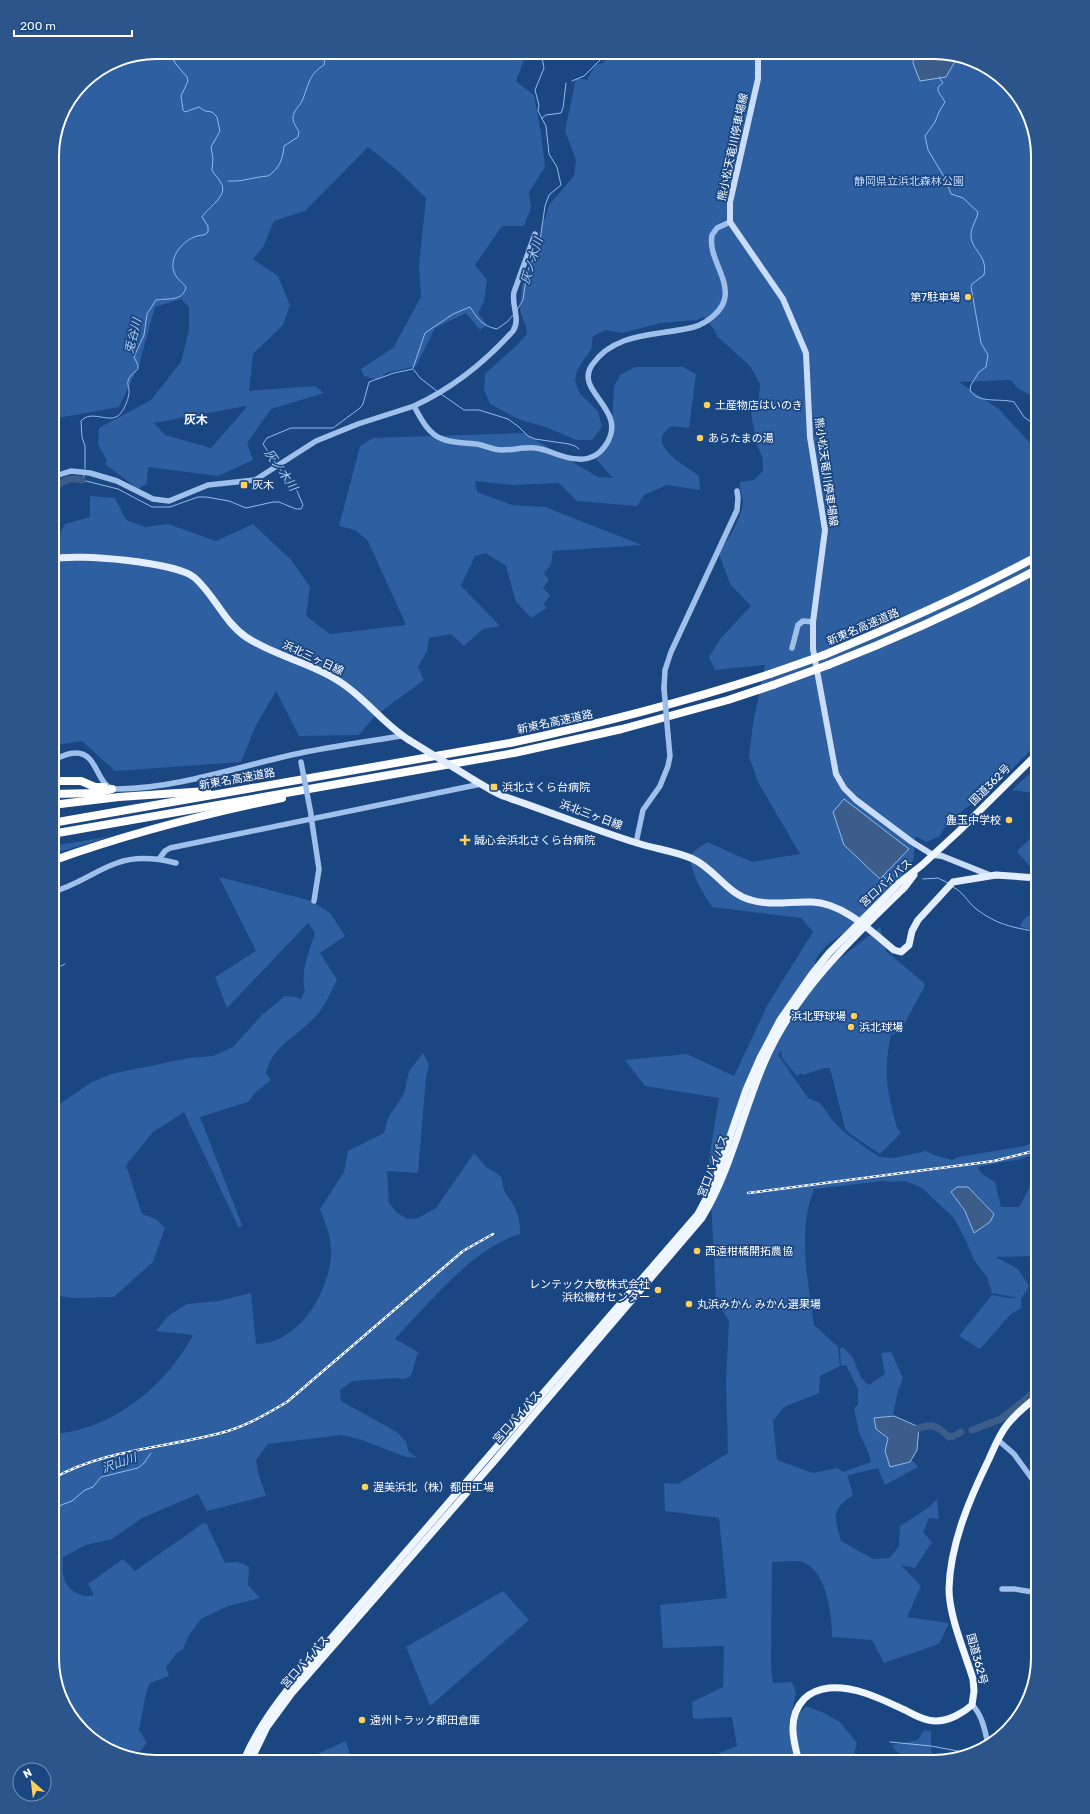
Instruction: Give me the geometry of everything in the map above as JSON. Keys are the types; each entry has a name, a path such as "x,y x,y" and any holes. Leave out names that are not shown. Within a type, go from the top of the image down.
{"highway":[{"name":"新東名高速道路","path":"59,821 503,744 572,730 676,704 824,655 946,602 1031,559"},
{"name":"新東名高速道路","path":"59,833 522,752 622,729 728,700 828,665 958,609 1031,572"},
{"name":"国道362号","path":"922,865 1031,760"},
{"path":"59,859 100,844 164,825 278,799 422,770"},
{"path":"59,781 80,781 98,788 109,787"},
{"path":"59,794 96,793 109,787"},
{"path":"59,804 119,797 247,788"},
{"name":"宮口バイパス","path":"253,1755 267,1727 294,1690 491,1465 702,1218 723,1176 746,1108 764,1062 788,1018 825,968 862,924 899,883 922,865"},
{"name":"宮口バイパス","path":"247,1755 263,1723 276,1703 296,1679 698,1214 713,1186 746,1090 760,1058 777,1027 812,974 830,953 862,924"},
{"name":"国道362号","path":"972,1704 974,1690 973,1679 951,1610 949,1590 950,1574 964,1515 971,1495 1006,1426 1017,1412 1031,1401"},
{"path":"797,1755 793,1743 793,1717 798,1706 806,1697 823,1688 837,1687 856,1690 919,1717 936,1721 945,1720 959,1714 972,1704"}],"main road":[{"name":"熊小松天竜川停車場線","path":"758,59 758,78 730,202 730,222 787,305 806,353 810,437 825,530 814,622 813,649 836,774 844,788 856,800 912,842 933,855 942,856 992,876"},
{"name":"浜北三ヶ日線","path":"59,558 75,556 92,557 170,567 188,574 202,585 238,632 256,644 335,679 350,688 401,736 503,796 636,843 692,858 705,866 737,894 751,900 766,903 813,902 826,904 852,917 894,950 901,952 909,945 912,931 918,920 952,883 960,879 992,876 1031,878"}],"street":[{"path":"414,406 430,431 439,438 458,444 475,444 498,450 536,448 559,456 578,459 594,456 609,440 612,421 605,407 590,387 588,379 591,366 611,347 622,342 653,333 693,327 704,323 715,314 722,306 725,296 722,280 713,254 712,236 717,228 730,222"},
{"path":"59,475 71,471 90,473 117,481 153,499 163,501 180,497 208,485 255,480 316,441 358,424 414,406 432,397 487,358 513,332 516,327 516,316 512,301 515,286 535,234"},
{"path":"636,843 644,810 660,786 668,766 668,735 664,688 665,670 671,652 737,510 737,492"},
{"path":"792,648 798,624 803,621 814,622"},
{"path":"59,758 71,754 85,754 91,760 102,781 109,787 130,788 177,782 350,743 401,736"},
{"path":"300,754 319,869 314,901"},
{"path":"159,859 165,851 170,848 311,816 477,782"},
{"path":"59,890 68,888 118,862 137,859 159,859 176,863"},
{"path":"998,1440 1014,1454 1031,1477"},
{"path":"1002,1589 1015,1589 1031,1592"},
{"path":"972,1704 976,1708 981,1719 987,1740"}],"green space":[{"path":"156,59 524,59 516,81 534,95 545,167 529,192 531,208 524,226 502,226 475,265 487,280 484,301 478,313 487,325 480,330 466,313 435,328 416,366 386,373 378,380 364,376 361,369 393,348 421,297 419,265 426,198 397,170 368,147 305,211 274,221 263,247 253,259 278,276 290,305 283,325 253,354 249,391 315,386 324,393 271,409 247,443 253,460 218,476 148,467 147,484 138,489 105,464 107,461 98,444 99,428 151,400 181,362 189,330 189,307 181,299 155,307 139,365 119,407 59,418 59,150 62,131 66,119 79,97 92,83 102,75 125,64","holes":["246,406 246,408 211,448 165,435 154,423"]},
{"name":"静岡県立浜北森林公園","path":"606,59 940,59 953,61 965,64 988,75 1007,92 1015,102 1026,125 1031,150 1031,395 1017,388 1011,380 959,382 1000,410 1031,444 1031,750 989,792 962,811 945,827 939,837 926,842 916,836 913,861 908,870 865,914 826,946 817,957 815,963 816,971 834,963 880,927 886,951 924,983 925,986 903,1026 895,1034 891,1035 887,1060 887,1082 891,1103 897,1128 901,1133 880,1154 850,1134 845,1128 830,1068 825,1068 803,1075 801,1073 797,1076 782,1058 781,1051 778,1055 808,1098 820,1103 833,1121 844,1132 880,1157 893,1158 923,1152 924,1150 934,1155 952,1160 958,1157 1025,1146 1031,1143 1031,1155 1021,1159 977,1167 982,1174 995,1182 1001,1207 1019,1207 1031,1185 1031,1256 996,1257 1018,1269 1029,1286 1021,1299 1021,1308 1010,1315 980,1349 959,1336 992,1295 1007,1298 1018,1298 992,1293 987,1277 974,1260 954,1218 922,1188 905,1181 883,1181 814,1189 806,1222 805,1256 814,1325 838,1347 840,1366 820,1376 819,1393 784,1407 773,1421 777,1460 813,1473 837,1468 843,1472 871,1462 869,1454 859,1433 854,1408 858,1405 858,1389 846,1365 841,1366 840,1348 844,1348 853,1358 861,1378 869,1385 885,1374 881,1353 891,1352 903,1378 898,1391 893,1415 874,1419 876,1429 888,1438 885,1451 890,1467 913,1461 918,1467 885,1485 878,1468 849,1475 847,1474 853,1495 841,1505 838,1510 836,1515 837,1526 841,1541 873,1559 890,1558 899,1546 900,1526 928,1508 937,1499 939,1519 929,1518 923,1532 932,1542 915,1568 901,1565 921,1586 907,1617 949,1623 939,1644 884,1663 872,1640 832,1637 831,1617 823,1584 811,1567 800,1561 772,1562 771,1668 773,1683 792,1682 796,1693 789,1725 793,1755 714,1755 737,1746 732,1717 693,1719 692,1702 723,1687 724,1646 663,1648 660,1605 727,1598 719,1518 665,1511 664,1483 678,1484 728,1453 726,1382 729,1321 716,1300 709,1159 719,1098 645,1086 625,1060 687,1054 734,1076 768,1004 813,932 801,918 712,907 704,895 692,869 689,855 707,842 752,862 800,854 758,782 749,756 753,724 765,665 715,670 709,657 721,638 751,606 730,584 718,551 726,542 741,512 743,500 740,482 754,480 763,471 763,459 757,445 751,413 758,409 760,384 750,366 717,336 713,328 704,317 697,320 661,323 622,333 606,330 593,336 591,350 577,371 575,381 580,394 598,411 602,427 592,440 576,440 548,428 518,419 490,404 484,390 485,374 527,334 520,311 522,285 541,236 541,226 549,205 574,176 576,160 565,131 576,78 587,80 595,65 603,63","holes":["957,1187 974,1233 965,1212 951,1192"]},
{"path":"635,367 683,367 696,374 689,428 671,426 664,433 662,439 663,445 673,457 699,476 700,490 667,485 644,495 637,506 577,501 559,483 512,485 475,481 477,492 512,505 545,507 642,545 553,551 551,564 544,574 549,579 543,588 550,595 544,604 547,608 531,618 516,602 506,566 486,553 475,556 461,586 500,626 483,629 464,646 451,634 429,638 427,651 418,667 424,680 375,716 359,735 299,736 276,691 255,727 241,762 115,771 82,741 59,745 59,535 65,524 90,517 90,496 115,498 126,520 145,527 168,524 216,541 253,524 292,561 310,587 306,616 330,634 406,625 368,541 355,530 339,526 360,446 373,438 524,433 598,477 613,478 596,459 611,439 614,387 620,375"},
{"path":"1031,772 1031,793 1012,790"},
{"path":"113,836 59,852 59,845"},
{"path":"1031,838 1031,868 1017,851"},
{"path":"219,877 312,901 331,914 345,936 320,953 337,980 317,1015 278,1050 273,1057 268,1065 266,1074 271,1080 256,1092 248,1102 200,1117 242,1225 239,1228 184,1112 153,1132 126,1165 142,1214 156,1219 165,1228 153,1262 114,1297 72,1298 59,1296 59,1104 92,1082 111,1074 189,1058 213,1056 233,1047 262,1015 285,996 301,999 305,991 304,969 315,933 308,923 227,1008 215,977 256,951"},
{"path":"1031,914 1031,929 1020,927 1024,919"},
{"path":"423,1053 429,1065 426,1077 418,1173 387,1171 389,1203 397,1213 408,1219 418,1218 436,1208 474,1153 486,1167 502,1178 505,1191 517,1213 520,1234 503,1241 486,1251 469,1264 436,1294 395,1339 418,1352 411,1376 404,1379 394,1378 353,1381 340,1390 341,1401 397,1432 406,1442 409,1452 418,1458 406,1457 362,1440 342,1435 268,1444 256,1460 259,1476 266,1496 207,1511 198,1494 142,1518 112,1539 86,1545 63,1557 63,1573 66,1583 73,1591 81,1595 92,1596 94,1595 88,1584 123,1559 135,1571 202,1524 206,1523 225,1563 238,1562 249,1567 248,1585 260,1598 228,1606 201,1619 189,1635 183,1649 176,1654 166,1667 169,1676 150,1683 146,1693 139,1730 147,1743 140,1751 135,1752 113,1745 92,1731 75,1712 64,1689 61,1677 59,1664 59,1433 74,1431 115,1415 152,1388 168,1372 182,1354 193,1335 156,1331 168,1316 187,1304 219,1301 251,1293 256,1344 271,1342 285,1336 297,1326 317,1301 329,1271 331,1244 320,1209 344,1172 348,1151 384,1133 388,1118 404,1094 409,1071"},
{"path":"503,1591 529,1620 430,1706 406,1647"},
{"path":"806,1706 824,1713 840,1722 857,1743 854,1755 800,1755 795,1733 797,1716"},
{"path":"924,1730 931,1731 931,1752 935,1755 902,1755 895,1750 892,1745 918,1740"},
{"path":"346,1741 350,1755 315,1755"}],"shaded area":[{"path":"913,59 940,59 955,61 946,77 920,81 913,63"},
{"path":"844,799 909,849 880,879 844,845 833,812"},
{"path":"957,1187 968,1187 994,1214 990,1222 974,1233 965,1211 951,1192"},
{"path":"894,1416 919,1427 917,1450 910,1462 890,1467 885,1451 888,1438 876,1429 874,1418"}],"waterway":[{"name":"兎谷川","path":"85,469 85,446 82,437 81,421 90,416 115,417 123,410 129,396 129,379 138,369 138,365 134,357 144,335 147,314 156,300 178,297 184,292 186,287 174,272 173,266 176,253 180,247 191,238 204,235 208,232 208,226 202,217 220,197 223,188 212,170 213,159 211,147 220,131 217,117 212,112 205,111 199,107 185,112 183,110 181,96 188,81 187,77 173,59"},
{"path":"228,181 238,181 268,176 278,167 283,155 284,146 298,137 299,132 293,120 294,113 302,101 312,77 324,65 325,59"},
{"name":"灰ノ木川","path":"517,310 523,300 527,272 539,247 545,206 549,195 561,185 557,167 549,154 546,126 538,111 539,105 535,90 544,68 542,59"},
{"path":"572,81 584,76 601,59"},
{"path":"939,77 943,83 938,87 938,91 945,102 935,122 925,136 928,150 946,180 951,194 963,198 978,212 971,237 974,247 984,263 985,269 984,275 972,284 971,287 981,343 988,355 986,367 979,372 971,385 970,390 973,394 984,399 1014,402 1024,417 1031,422"},
{"path":"542,118 546,115 561,113 566,83"},
{"name":"灰ノ木川","path":"413,368 425,333 453,314 470,307 475,315 484,324 497,329 507,322 514,314"},
{"name":"灰ノ木川","path":"276,464 263,444 267,438 291,428 333,428 360,408 363,404 369,382 394,373 413,369"},
{"path":"414,370 420,378 437,391"},
{"path":"441,394 464,410 479,410 508,419 528,436 535,439 569,444 579,449"},
{"name":"灰ノ木川","path":"84,475 82,480 118,489 152,507 170,507 198,497 206,497 229,501 246,508 279,502 296,509 301,509 303,505 297,491 279,468"},
{"name":"灰ノ木川","path":"59,484 69,479 82,480"},
{"path":"883,876 891,884"},
{"path":"923,879 938,878 948,883"},
{"path":"953,887 975,908 997,922 1031,931"},
{"path":"59,967 65,964"},
{"path":"972,1430 1001,1419 1031,1395"},
{"path":"914,1430 925,1426 933,1426 940,1429 949,1437 953,1436"},
{"name":"沢山川","path":"59,1508 61,1505 72,1501 85,1490 93,1487 101,1477 138,1468 144,1463 151,1453"},
{"path":"890,1742 931,1746 959,1751"}],"railway":[{"path":"748,1193 994,1161 1031,1152"},
{"path":"59,1475 71,1469 112,1456 196,1439 227,1431 254,1421 287,1402 463,1251 493,1234"}],"place":[{"name":"第7駐車場","path":"968,297"},
{"name":"土産物店はいのき","path":"707,405"},
{"name":"あらたまの湯","path":"700,438"},
{"name":"灰木","path":"244,485"},
{"name":"浜北さくら台病院","path":"494,787"},
{"name":"麁玉中学校","path":"1009,820"},
{"name":"誠心会浜北さくら台病院","path":"465,840"},
{"name":"浜北野球場","path":"854,1016"},
{"name":"浜北球場","path":"851,1027"},
{"name":"西遠柑橘開拓農協","path":"697,1251"},
{"name":"レンテック大敬株式会社 浜松機材センター","path":"658,1290"},
{"name":"丸浜みかん みかん選果場","path":"689,1304"},
{"name":"渥美浜北（株）都田工場","path":"365,1487"},
{"name":"遠州トラック都田倉庫","path":"362,1720"}],"district":[{"name":"灰木","path":"196,420"}]}
